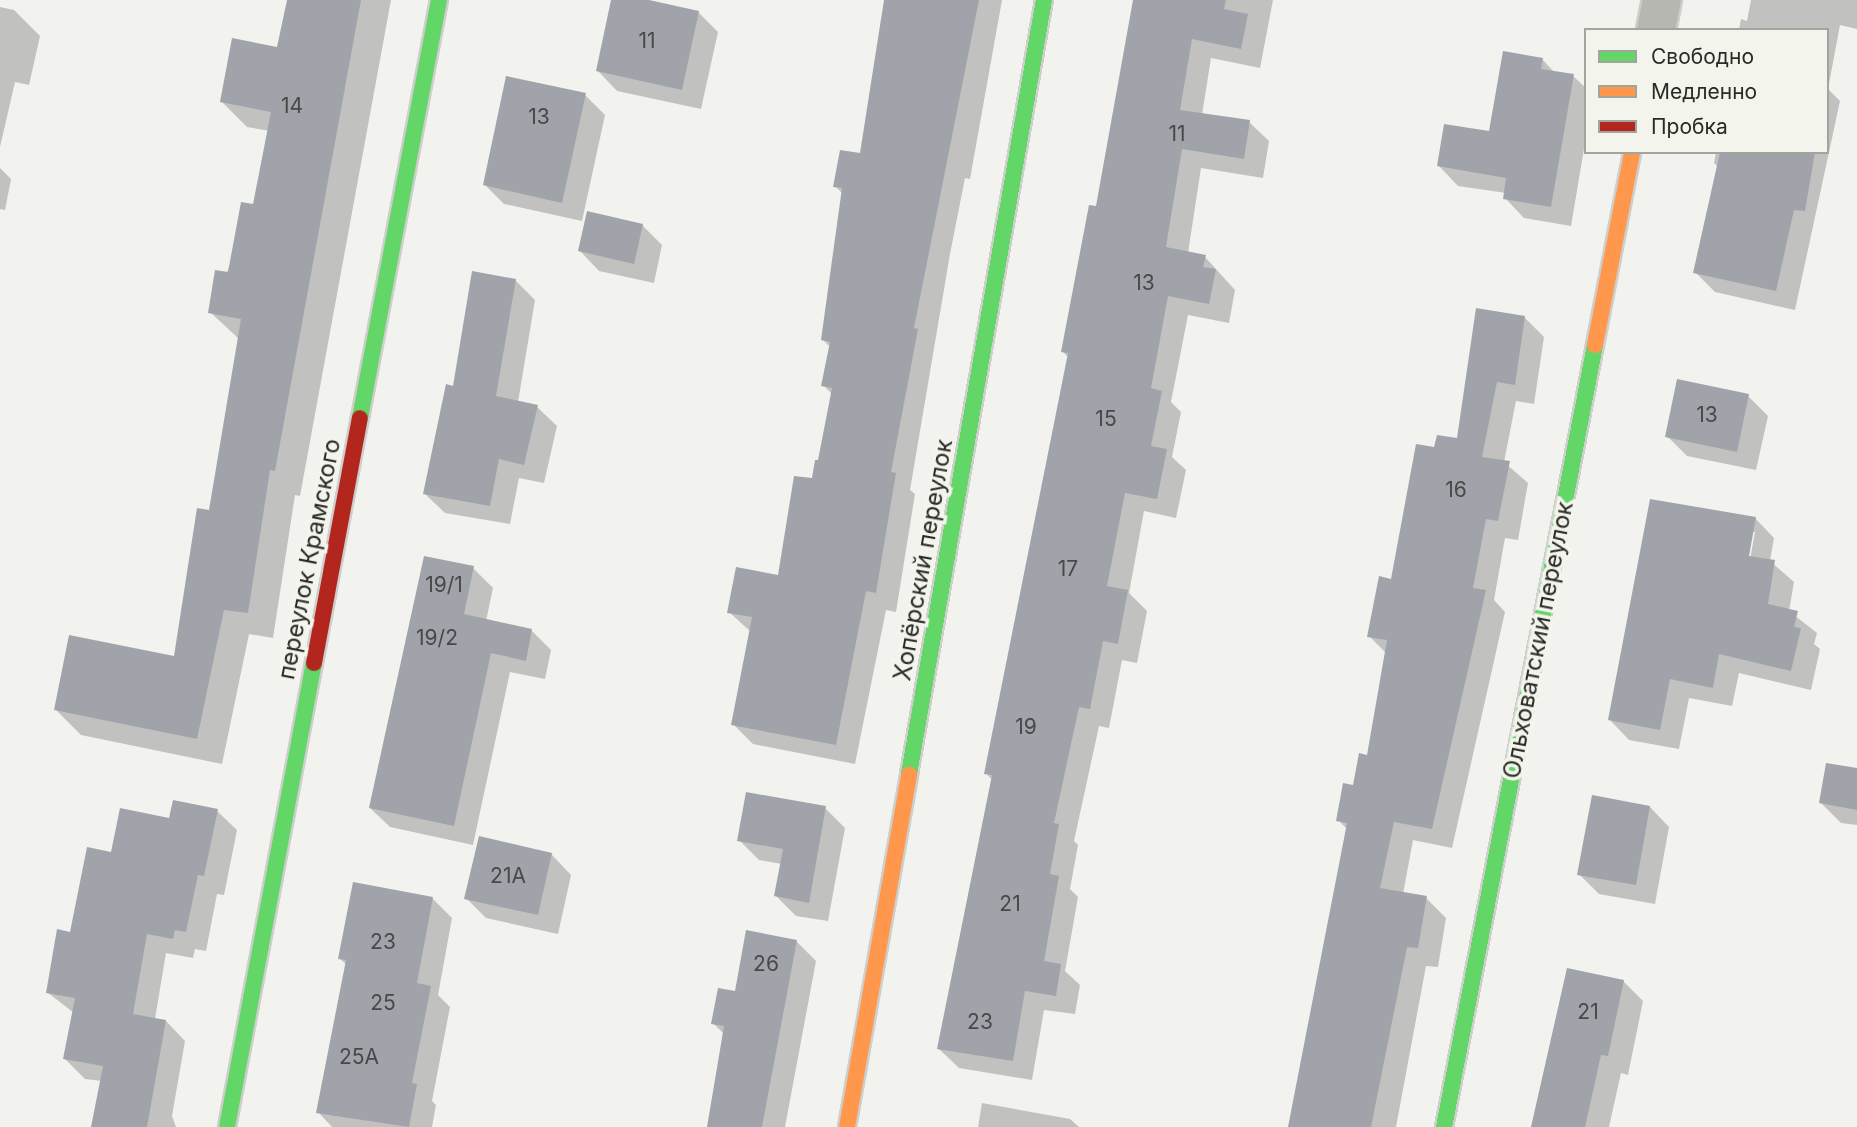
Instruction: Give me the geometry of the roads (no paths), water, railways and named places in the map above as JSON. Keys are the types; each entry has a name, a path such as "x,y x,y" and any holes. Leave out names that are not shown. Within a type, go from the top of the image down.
{"street":[{"name":"переулок Крамского","path":"227,1127 439,0"},
{"name":"Хопёрский переулок","path":"847,1127 1044,0"},
{"path":"1656,28 1662,0"},
{"name":"Ольховатский переулок","path":"1444,1127 1632,154"}]}
